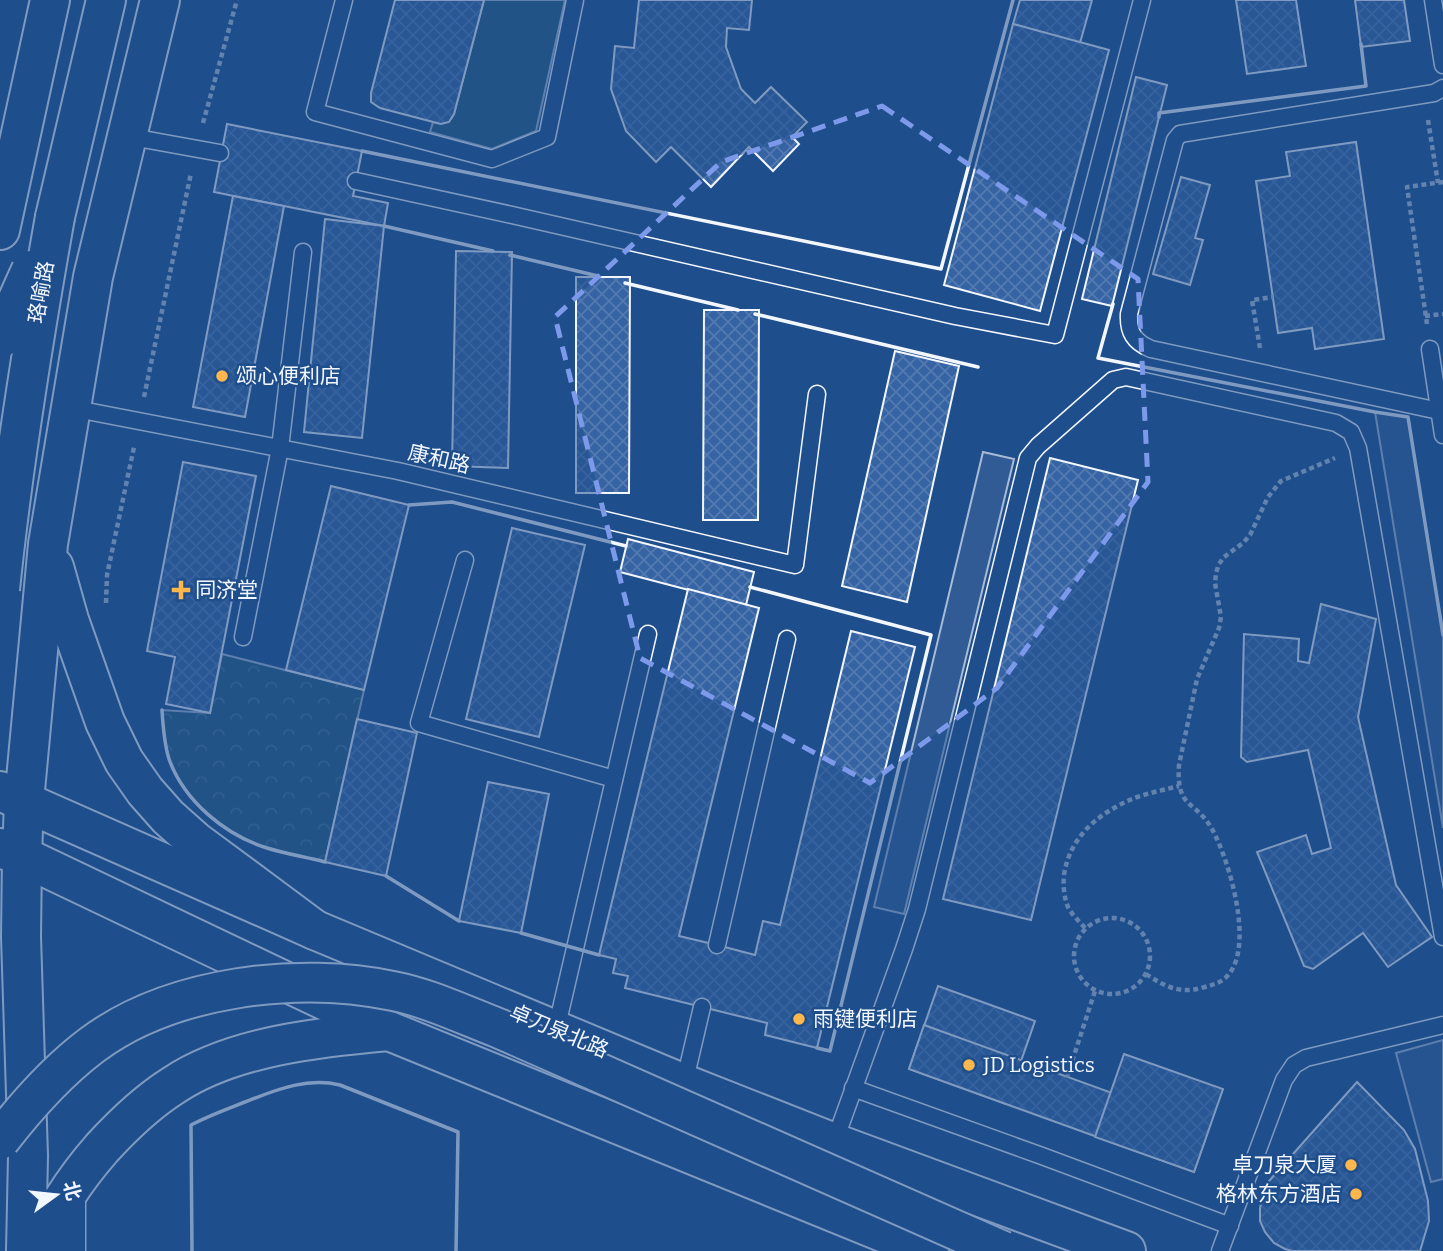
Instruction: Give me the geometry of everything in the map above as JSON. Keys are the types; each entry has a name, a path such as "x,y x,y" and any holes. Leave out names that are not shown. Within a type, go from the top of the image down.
{"main road":[{"path":"0,230 50,0"},
{"name":"珞喻路","path":"0,589 7,515 29,363 55,217 106,0"},
{"path":"26,1251 14,1148 21,937 11,852 12,796 48,544 93,277 160,0"},
{"path":"0,339 55,217"},
{"path":"0,301 35,303 71,293 93,277"},
{"path":"48,544 69,620 93,689 124,761 168,817 195,841 315,930"},
{"name":"卓刀泉北路","path":"12,796 315,930 684,1084 834,1143 1126,1251"},
{"path":"11,852 389,1031 929,1251"},
{"path":"14,1148 43,1087 93,1044 147,1014 197,997 262,984 359,984 416,997 498,1028 1003,1251"},
{"path":"37,1251 46,1229 92,1160 145,1105 175,1084 204,1069 264,1049 330,1036 389,1031"},
{"path":"0,1126 14,1148"}],"street":[{"path":"69,1191 69,1251"}],"lane":[{"path":"344,0 315,112 492,159 547,136 575,0"},
{"path":"356,181 954,316 1055,335 1142,0"},
{"path":"1433,0 1443,65"},
{"path":"1439,411 1151,349 1132,337 1128,325 1175,139 1180,134 1434,93 1443,88"},
{"path":"127,136 220,153"},
{"path":"243,637 279,448 303,253"},
{"path":"1430,349 1443,435"},
{"path":"834,1143 917,909 1028,458 1113,380 1126,377 1336,423 1351,432 1358,448 1443,937"},
{"name":"康和路","path":"71,408 412,474 796,565 817,394"},
{"path":"465,560 419,723 614,779"},
{"path":"556,1030 649,634"},
{"path":"717,945 787,639"},
{"path":"684,1084 702,1007"},
{"path":"1220,1251 1284,1080 1294,1065 1306,1058 1443,1025"},
{"path":"853,1088 1230,1226"}],"path":[{"path":"106,612 107,575 196,149 237,0"},
{"path":"1424,94 1441,183 1408,187 1430,349"},
{"path":"1264,373 1252,300 1273,297"},
{"path":"1426,316 1443,314"},
{"path":"1146,974 1175,990 1197,989 1217,984 1234,967 1241,941 1234,890 1222,851 1210,825 1184,798 1179,786 1179,765 1197,679 1219,628 1221,617 1215,583 1219,564 1250,535 1268,497 1281,481 1358,448"},
{"path":"1085,928 1069,909 1064,894 1067,858 1075,842 1098,818 1132,799 1179,786"},
{"path":"1118,918 1130,922 1146,939 1150,951 1146,974 1138,984 1118,994 1095,991 1085,984 1074,962 1078,938 1085,928 1095,921 1118,918"},
{"path":"1067,1077 1095,991"}],"highlighted area":[{"path":"882,106 1138,279 1148,482 997,688 870,783 640,658 555,317 721,162"}],"green space":[{"path":"484,0 565,0 536,131 492,149 430,132 433,122 445,122 454,114"},
{"path":"222,654 364,690 325,862 267,848 236,835 196,802 176,774 166,747 162,710 210,713"}],"shaded area":[{"path":"1375,412 1408,417 1443,635 1443,828"},
{"path":"983,452 1014,459 904,914 874,907"},
{"path":"1443,1040 1443,1179 1431,1182 1396,1053"}],"building":[{"path":"395,0 484,0 454,114 449,122 437,123 380,108 371,102"},
{"path":"639,0 752,0 749,30 727,28 726,47 741,89 755,103 771,87 807,122 792,137 799,144 773,171 749,147 711,187 671,147 656,162 626,131 611,89 615,46 634,48"},
{"path":"1020,0 1092,0 1080,43 1013,24"},
{"path":"1236,0 1296,0 1306,66 1247,74"},
{"path":"1355,0 1404,0 1410,41 1361,47"},
{"path":"1013,24 1109,50 1040,311 944,285"},
{"path":"1136,77 1167,85 1112,306 1082,299"},
{"path":"227,124 362,151 353,196 388,203 384,226 214,192"},
{"path":"1356,142 1384,339 1315,349 1312,328 1278,333 1256,181 1290,176 1286,152"},
{"path":"1181,177 1210,185 1195,238 1203,240 1190,285 1153,274"},
{"path":"233,196 284,206 245,417 193,407"},
{"path":"325,219 384,226 362,438 304,432"},
{"path":"456,251 512,252 508,468 452,466"},
{"path":"576,277 630,277 629,493 576,493"},
{"path":"704,310 759,310 758,520 703,520"},
{"path":"895,351 959,366 907,602 842,586"},
{"path":"1050,458 1138,480 1031,920 943,899"},
{"path":"183,462 256,476 210,713 166,704 175,657 147,651"},
{"path":"331,486 409,505 364,690 286,670"},
{"path":"512,528 585,545 539,737 466,719"},
{"path":"628,539 754,572 746,605 620,572"},
{"path":"688,589 759,608 679,936 755,955 763,921 780,925 851,631 915,647 817,1048 765,1035 767,1023 625,988 628,976 613,973 616,959 599,955"},
{"path":"1321,604 1376,619 1358,717 1396,885 1432,937 1388,967 1363,933 1313,969 1304,966 1257,852 1306,835 1312,854 1331,848 1308,750 1247,762 1241,757 1244,634 1299,639 1298,661 1309,663"},
{"path":"357,719 417,733 386,876 325,862"},
{"path":"488,782 549,794 521,933 459,921"},
{"path":"938,986 1035,1021 1006,1104 909,1069"},
{"path":"924,1025 1209,1128 1194,1172 909,1069"},
{"path":"1124,1054 1223,1089 1194,1172 1095,1137"},
{"name":"卓刀泉大厦","path":"1357,1082 1404,1130 1415,1149 1428,1201 1429,1221 1420,1251 1285,1249 1274,1243 1260,1221 1262,1195 1269,1181"}],"wall":[{"path":"362,151 941,269 1013,0"},
{"path":"1159,117 1159,113 1366,86 1361,44"},
{"path":"384,226 493,251"},
{"path":"510,255 598,276"},
{"path":"625,283 738,310"},
{"path":"1113,304 1098,358 1408,417 1443,635"},
{"path":"755,314 978,367"},
{"path":"409,505 452,502 626,546"},
{"path":"750,587 931,635 830,1051 817,1048"},
{"path":"162,710 169,759 185,789 208,814 236,835 251,842 325,862"},
{"path":"386,876 459,921"},
{"path":"521,933 599,955"},
{"path":"192,1251 191,1125 268,1093 315,1083 340,1085 458,1132 456,1251"}],"place":[{"name":"颂心便利店","path":"222,376"},
{"name":"同济堂","path":"181,590"},
{"name":"雨键便利店","path":"799,1019"},
{"name":"JD Logistics","path":"969,1065"},
{"name":"卓刀泉大厦","path":"1351,1165"},
{"name":"格林东方酒店","path":"1356,1194"}]}
